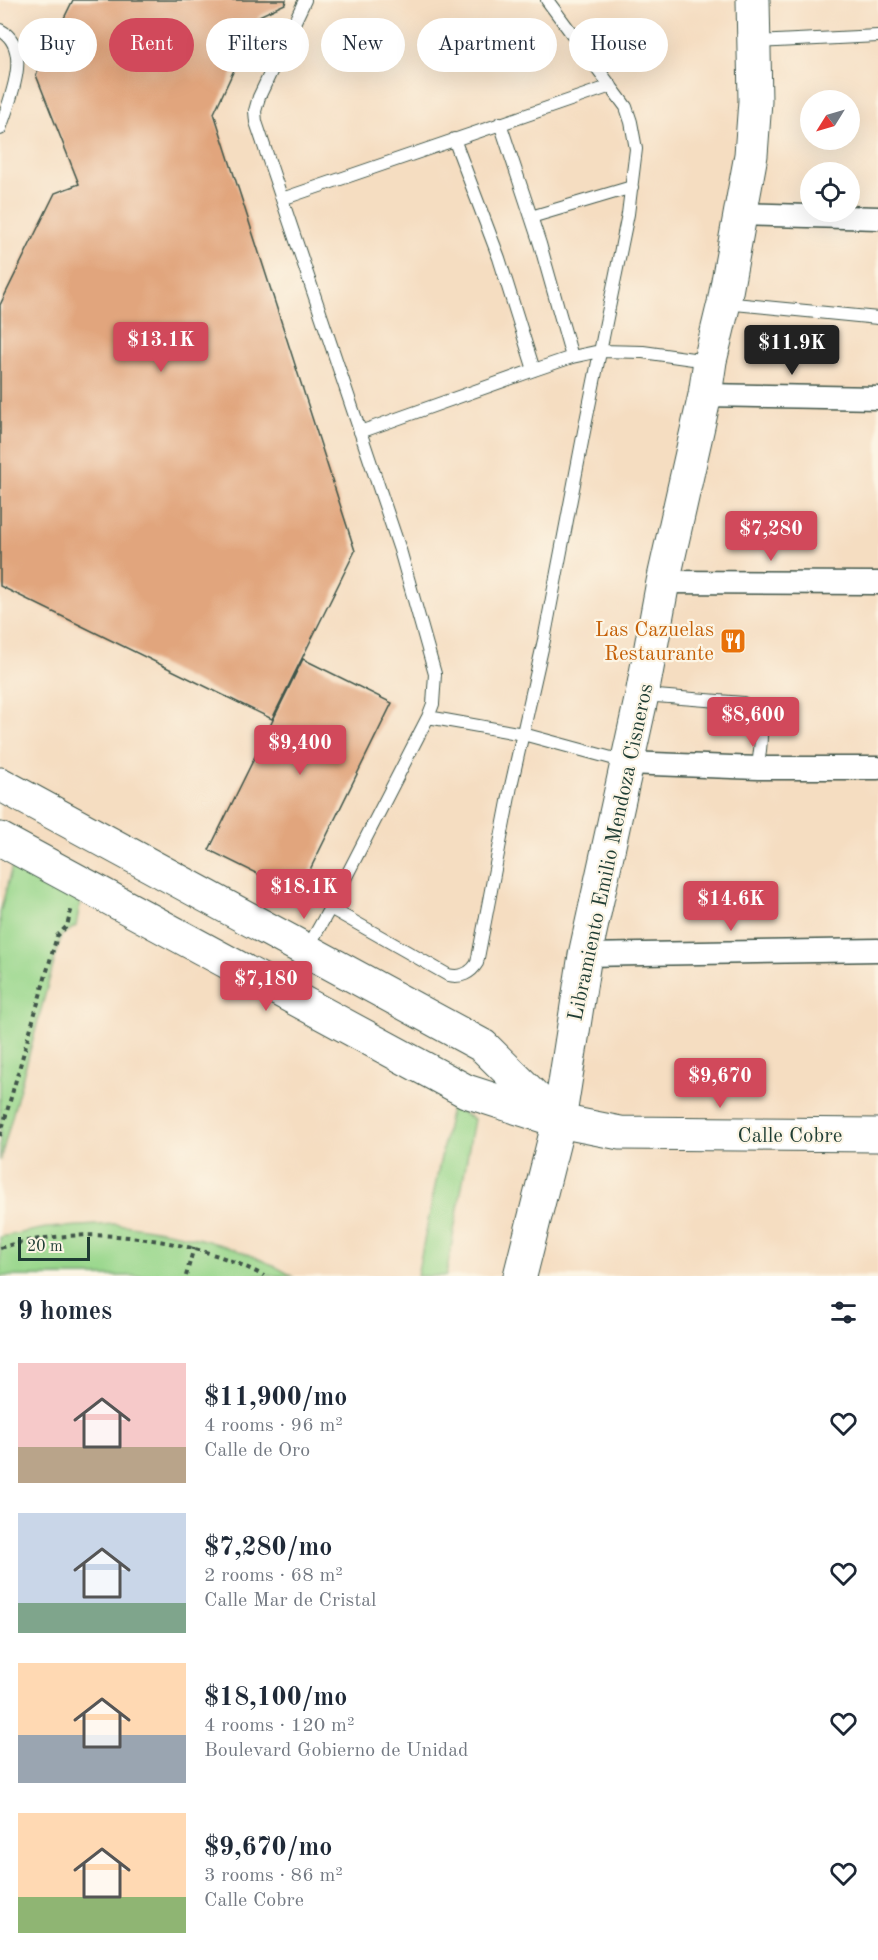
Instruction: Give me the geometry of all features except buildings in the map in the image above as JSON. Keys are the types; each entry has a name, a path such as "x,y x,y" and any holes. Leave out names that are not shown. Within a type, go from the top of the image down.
{"main road":[{"name":"Libramiento Emilio Mendoza Cisneros","path":"520,1276 558,1121 585,956 724,303 751,155 756,100 753,0"},
{"path":"0,784 483,1046 558,1121"},
{"name":"Calle Cobre","path":"0,839 466,1091 558,1121 620,1133 878,1135"},
{"path":"285,994 306,950"}],"street":[{"path":"739,214 878,218"},
{"path":"705,395 878,398"},
{"path":"663,582 878,583"},
{"path":"627,763 758,768 878,768"},
{"path":"585,956 878,950"}],"lane":[{"path":"305,0 259,97 255,111 256,122 400,550 435,674 433,704 429,717 306,950"},
{"path":"330,908 448,975 463,975 473,970 477,963 544,640 628,214 636,148 635,136 626,107 569,33 547,0"},
{"path":"0,30 12,38 18,55 13,89 0,129"},
{"path":"754,42 878,36"},
{"path":"282,199 611,86"},
{"path":"500,123 531,217 572,357"},
{"path":"454,139 499,258 534,370"},
{"path":"531,217 632,187"},
{"path":"724,303 878,318"},
{"path":"360,432 572,357 600,351 643,352 710,361"},
{"path":"642,695 743,703 753,708 761,725 758,768"},
{"path":"429,717 523,734 627,763"}],"path":[{"path":"0,1136 57,936 68,926 73,905"},
{"path":"0,1248 20,1242 78,1236 137,1237 194,1247 250,1268 264,1276"},
{"path":"186,1276 194,1247"}],"green space":[{"path":"13,862 81,898 76,926 61,936 0,1161 0,913"},
{"path":"451,1107 474,1119 446,1276 417,1276"},
{"path":"115,1224 184,1235 229,1247 292,1276 0,1276 0,1237 46,1228"}],"place":[{"name":"Las Cazuelas Restaurante","path":"733,641"}]}
